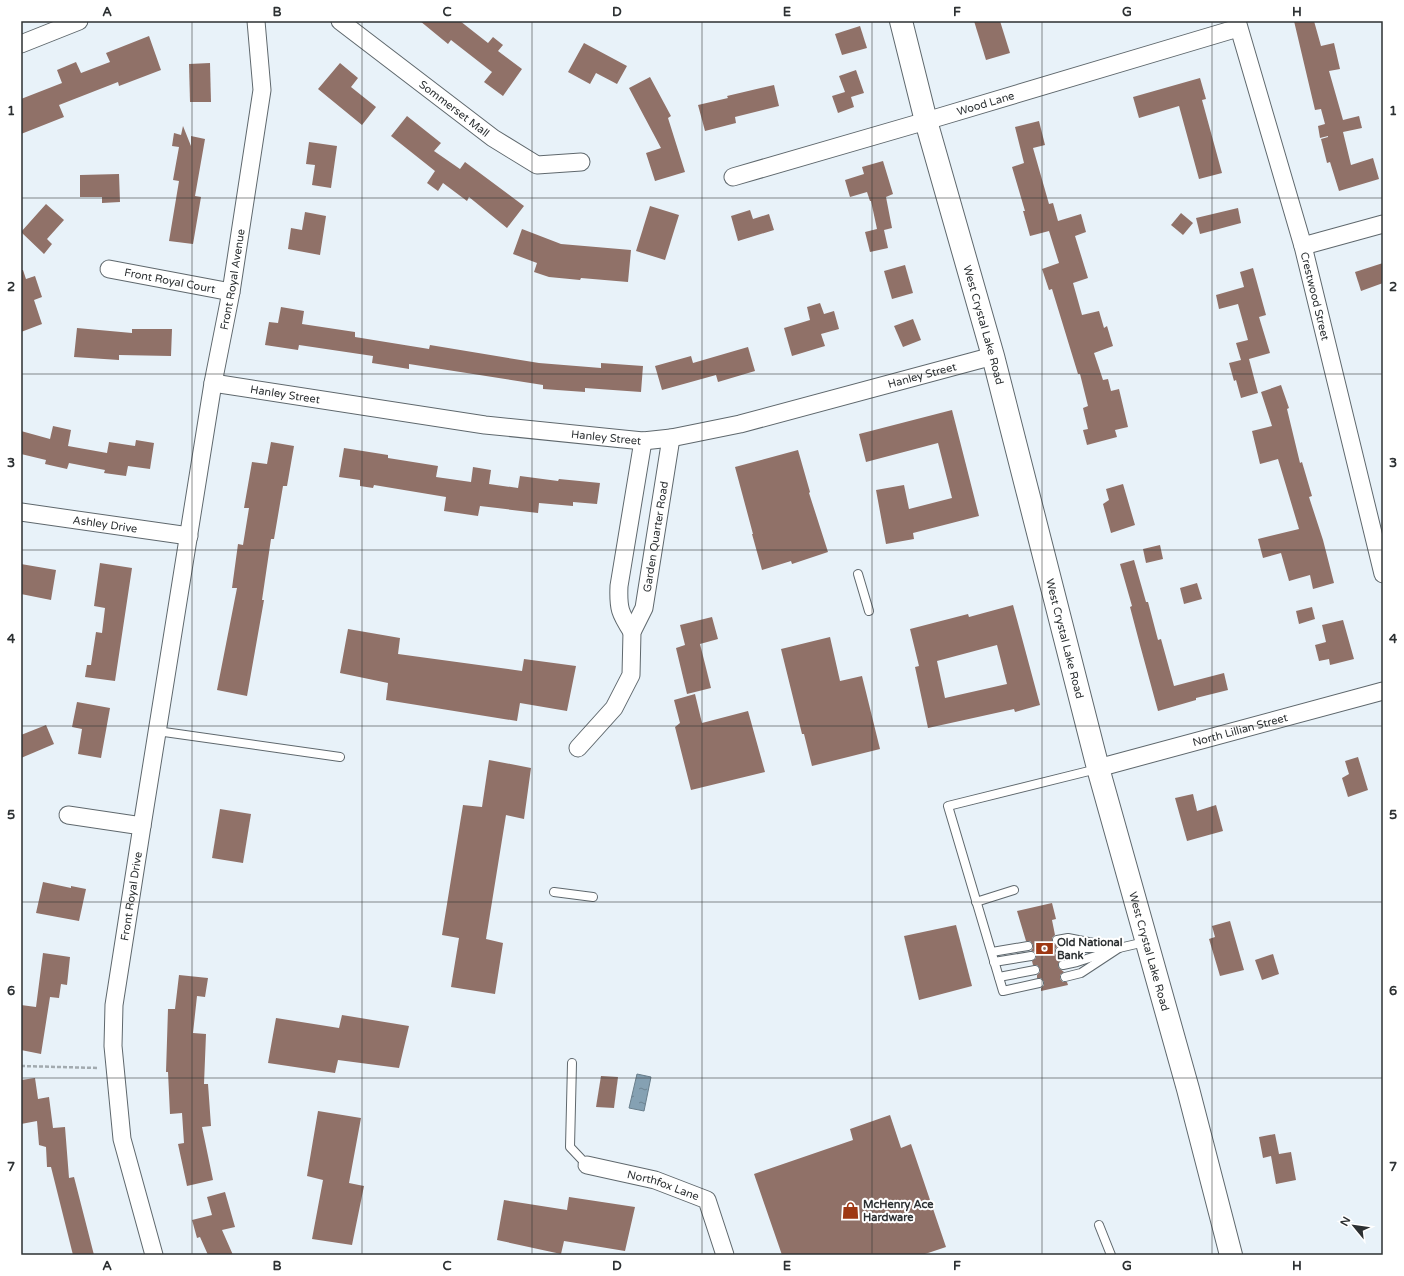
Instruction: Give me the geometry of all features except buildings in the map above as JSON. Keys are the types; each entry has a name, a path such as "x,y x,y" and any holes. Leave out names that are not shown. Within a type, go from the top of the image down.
{"street":[{"path":"21,44 79,21"},
{"name":"Front Royal Avenue","path":"189,536 213,383 231,292 262,90 256,21"},
{"name":"Sommerset Mall","path":"340,21 492,138 537,165 581,162"},
{"name":"West Crystal Lake Road","path":"901,21 926,121 993,356 1098,768 1188,1089 1231,1255"},
{"name":"Wood Lane","path":"733,177 926,121 1237,24"},
{"name":"Crestwood Street","path":"1237,24 1303,246 1383,574"},
{"path":"1303,246 1383,224"},
{"name":"Front Royal Court","path":"109,269 231,292"},
{"name":"Hanley Street","path":"213,383 485,425 643,441 671,438 740,424 993,356"},
{"name":"Garden Quarter Road","path":"578,748 614,708 631,675 632,632 644,608 671,438"},
{"path":"632,632 621,615 618,603 619,586 643,441"},
{"name":"Ashley Drive","path":"21,512 189,536"},
{"name":"Front Royal Drive","path":"154,1255 122,1139 113,1046 114,1005 189,536"},
{"name":"North Lillian Street","path":"1098,768 1383,691"},
{"path":"68,815 142,826"},
{"name":"Northfox Lane","path":"586,1165 655,1180 707,1200 725,1255"}],"lane":[{"path":"858,574 869,611"},
{"path":"158,731 340,757"},
{"path":"1039,983 1003,991 948,806 1098,768"},
{"path":"976,902 1014,890"},
{"path":"554,892 593,897"},
{"path":"1056,940 1068,938 1118,948"},
{"path":"1063,965 1078,962 1118,948 1146,942"},
{"path":"992,952 1028,946"},
{"path":"1060,951 1073,948 1118,948"},
{"path":"1065,977 1081,973 1118,948"},
{"path":"994,962 1031,956"},
{"path":"999,977 1035,970"},
{"path":"572,1063 570,1147 586,1165"},
{"path":"1099,1225 1111,1255"}],"path":[{"path":"21,1066 116,1068"}],"water":[{"path":"637,1074 651,1077 644,1111 629,1108"}],"place":[{"name":"Old National Bank","path":"1044,948"},
{"name":"McHenry Ace Hardware","path":"850,1210"}]}
